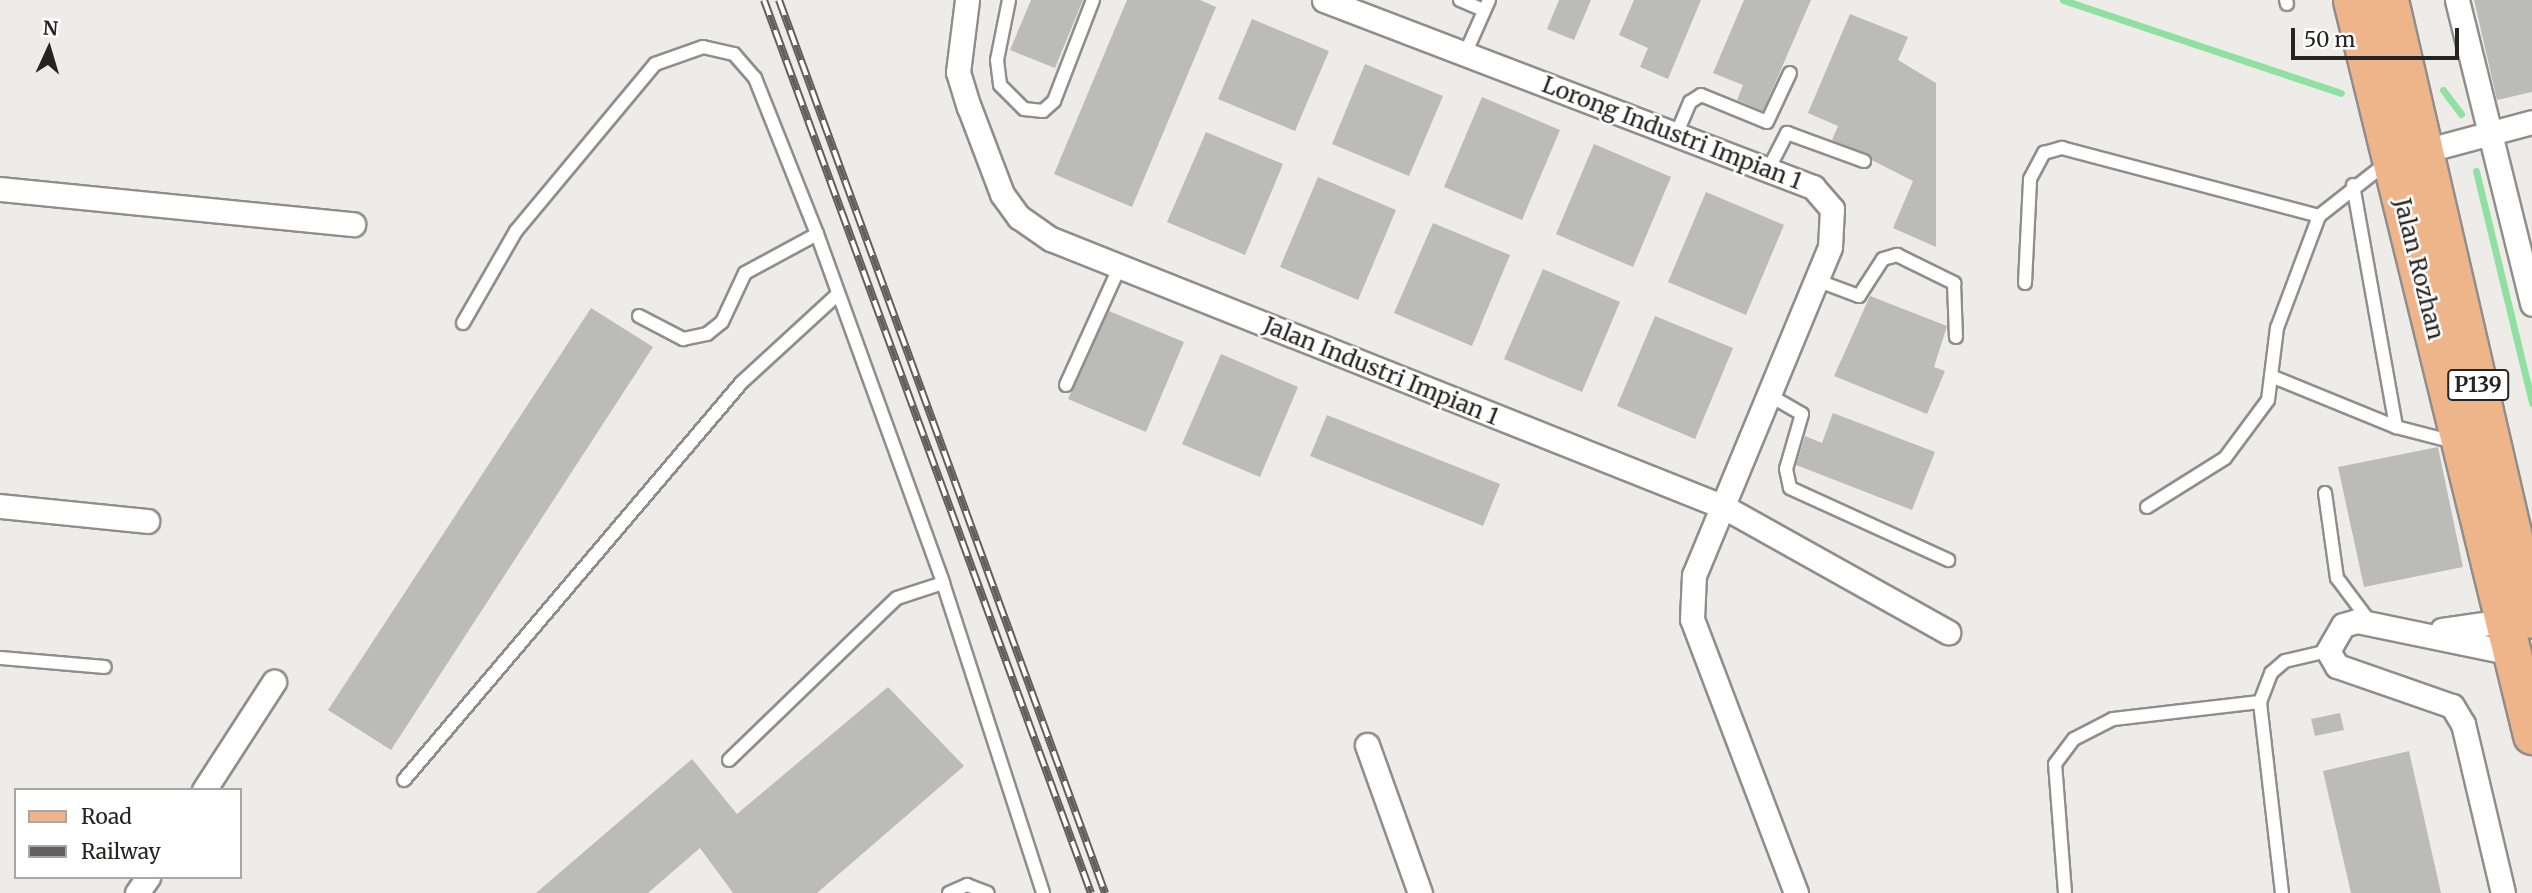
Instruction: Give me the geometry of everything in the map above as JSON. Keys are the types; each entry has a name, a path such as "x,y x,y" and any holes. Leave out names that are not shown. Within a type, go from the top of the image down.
{"main road":[{"name":"Jalan Rozhan","path":"2352,0 2408,155 2514,635"},
{"name":"Jalan Rozhan","path":"2389,0 2408,155 2461,444 2532,698"},
{"path":"2514,635 2532,735"}],"street":[{"name":"Jalan Industri Impian 1","path":"967,0 958,72 1002,194 1019,217 1051,239 1724,507 1948,632"},
{"name":"Lorong Industri Impian 1","path":"1324,0 1813,187 1832,209 1830,247 1694,575 1692,619 1796,893"},
{"path":"2457,0 2532,303"},
{"path":"2408,155 2532,122"},
{"path":"0,189 354,224"},
{"path":"0,506 146,521"},
{"path":"2503,893 2463,724 2452,706 2337,666 2328,651 2343,625 2370,622 2425,632 2514,635"},
{"path":"2425,632 2514,635"},
{"path":"205,788 274,682"},
{"path":"1367,745 1420,893"}],"lane":[{"path":"1009,0 997,60 1000,85 1024,109 1043,111 1054,101 1093,0"},
{"path":"1460,0 1487,5 1465,54"},
{"path":"463,323 516,231 655,64 677,51 703,47 734,54 755,78 817,234 943,583 1043,893"},
{"path":"1676,135 1690,102 1701,95 1767,122 1790,73"},
{"path":"1768,170 1787,133 1864,161"},
{"path":"2025,283 2030,179 2045,153 2062,148 2319,216"},
{"path":"2147,507 2225,458 2268,400 2277,328 2319,216 2353,185 2408,155"},
{"path":"2353,185 2396,427"},
{"path":"639,316 683,339 707,334 722,322 745,273 817,234"},
{"path":"1816,280 1860,296 1883,259 1897,255 1954,284 1956,337"},
{"path":"1066,385 1119,268"},
{"path":"404,780 742,382 837,295"},
{"path":"2271,376 2396,427 2461,444"},
{"path":"1769,396 1795,404 1801,414 1786,469 1790,488 1948,559"},
{"path":"2325,493 2337,578 2370,622"},
{"path":"729,760 897,598 943,583"},
{"path":"2282,893 2260,702 2271,673 2285,661 2328,651"},
{"path":"0,658 105,667"},
{"path":"2065,893 2055,764 2074,739 2113,719 2260,702"},
{"path":"949,893 967,885 988,893"}],"building":[{"path":"1031,0 1083,0 1055,68 1010,50"},
{"path":"1127,0 1200,0 1216,7 1132,207 1054,174"},
{"path":"1559,0 1591,0 1574,40 1547,29"},
{"path":"1634,0 1701,0 1668,79 1640,67 1648,48 1619,35"},
{"path":"1744,0 1811,0 1763,111 1737,100 1743,85 1713,73"},
{"path":"2474,0 2532,0 2532,92 2497,100"},
{"path":"1850,14 1908,37 1898,60 1936,83 1936,247 1893,228 1913,181 1832,140 1838,126 1808,113"},
{"path":"1252,19 1329,51 1295,131 1218,99"},
{"path":"1365,64 1443,96 1409,176 1332,144"},
{"path":"1482,97 1560,130 1522,220 1444,187"},
{"path":"1206,132 1283,164 1245,255 1167,222"},
{"path":"1594,144 1671,177 1633,267 1556,234"},
{"path":"1318,177 1396,210 1358,300 1280,267"},
{"path":"1706,192 1784,225 1746,315 1668,282"},
{"path":"1433,223 1510,255 1472,346 1394,313"},
{"path":"1543,269 1620,302 1582,392 1504,359"},
{"path":"1870,296 1947,326 1934,367 1945,371 1927,414 1834,376"},
{"path":"591,308 653,347 391,750 328,710"},
{"path":"1109,311 1184,342 1146,432 1068,399"},
{"path":"1655,316 1733,348 1695,439 1617,406"},
{"path":"1221,354 1298,387 1260,477 1182,444"},
{"path":"1833,413 1935,452 1912,510 1796,465 1805,436 1822,443"},
{"path":"1327,415 1500,484 1483,526 1310,456"},
{"path":"2438,447 2463,567 2364,587 2338,467"},
{"path":"888,687 964,766 817,893 733,893 700,848 648,893 536,893 692,759 737,814"},
{"path":"2340,713 2344,730 2315,736 2311,719"},
{"path":"2409,751 2441,893 2351,893 2323,771"}],"waterway":[{"path":"2063,0 2341,93"},
{"path":"2443,90 2461,114"},
{"path":"2476,171 2532,403"}],"railway":[{"path":"764,0 1091,893"},
{"path":"779,0 1105,893"}]}
